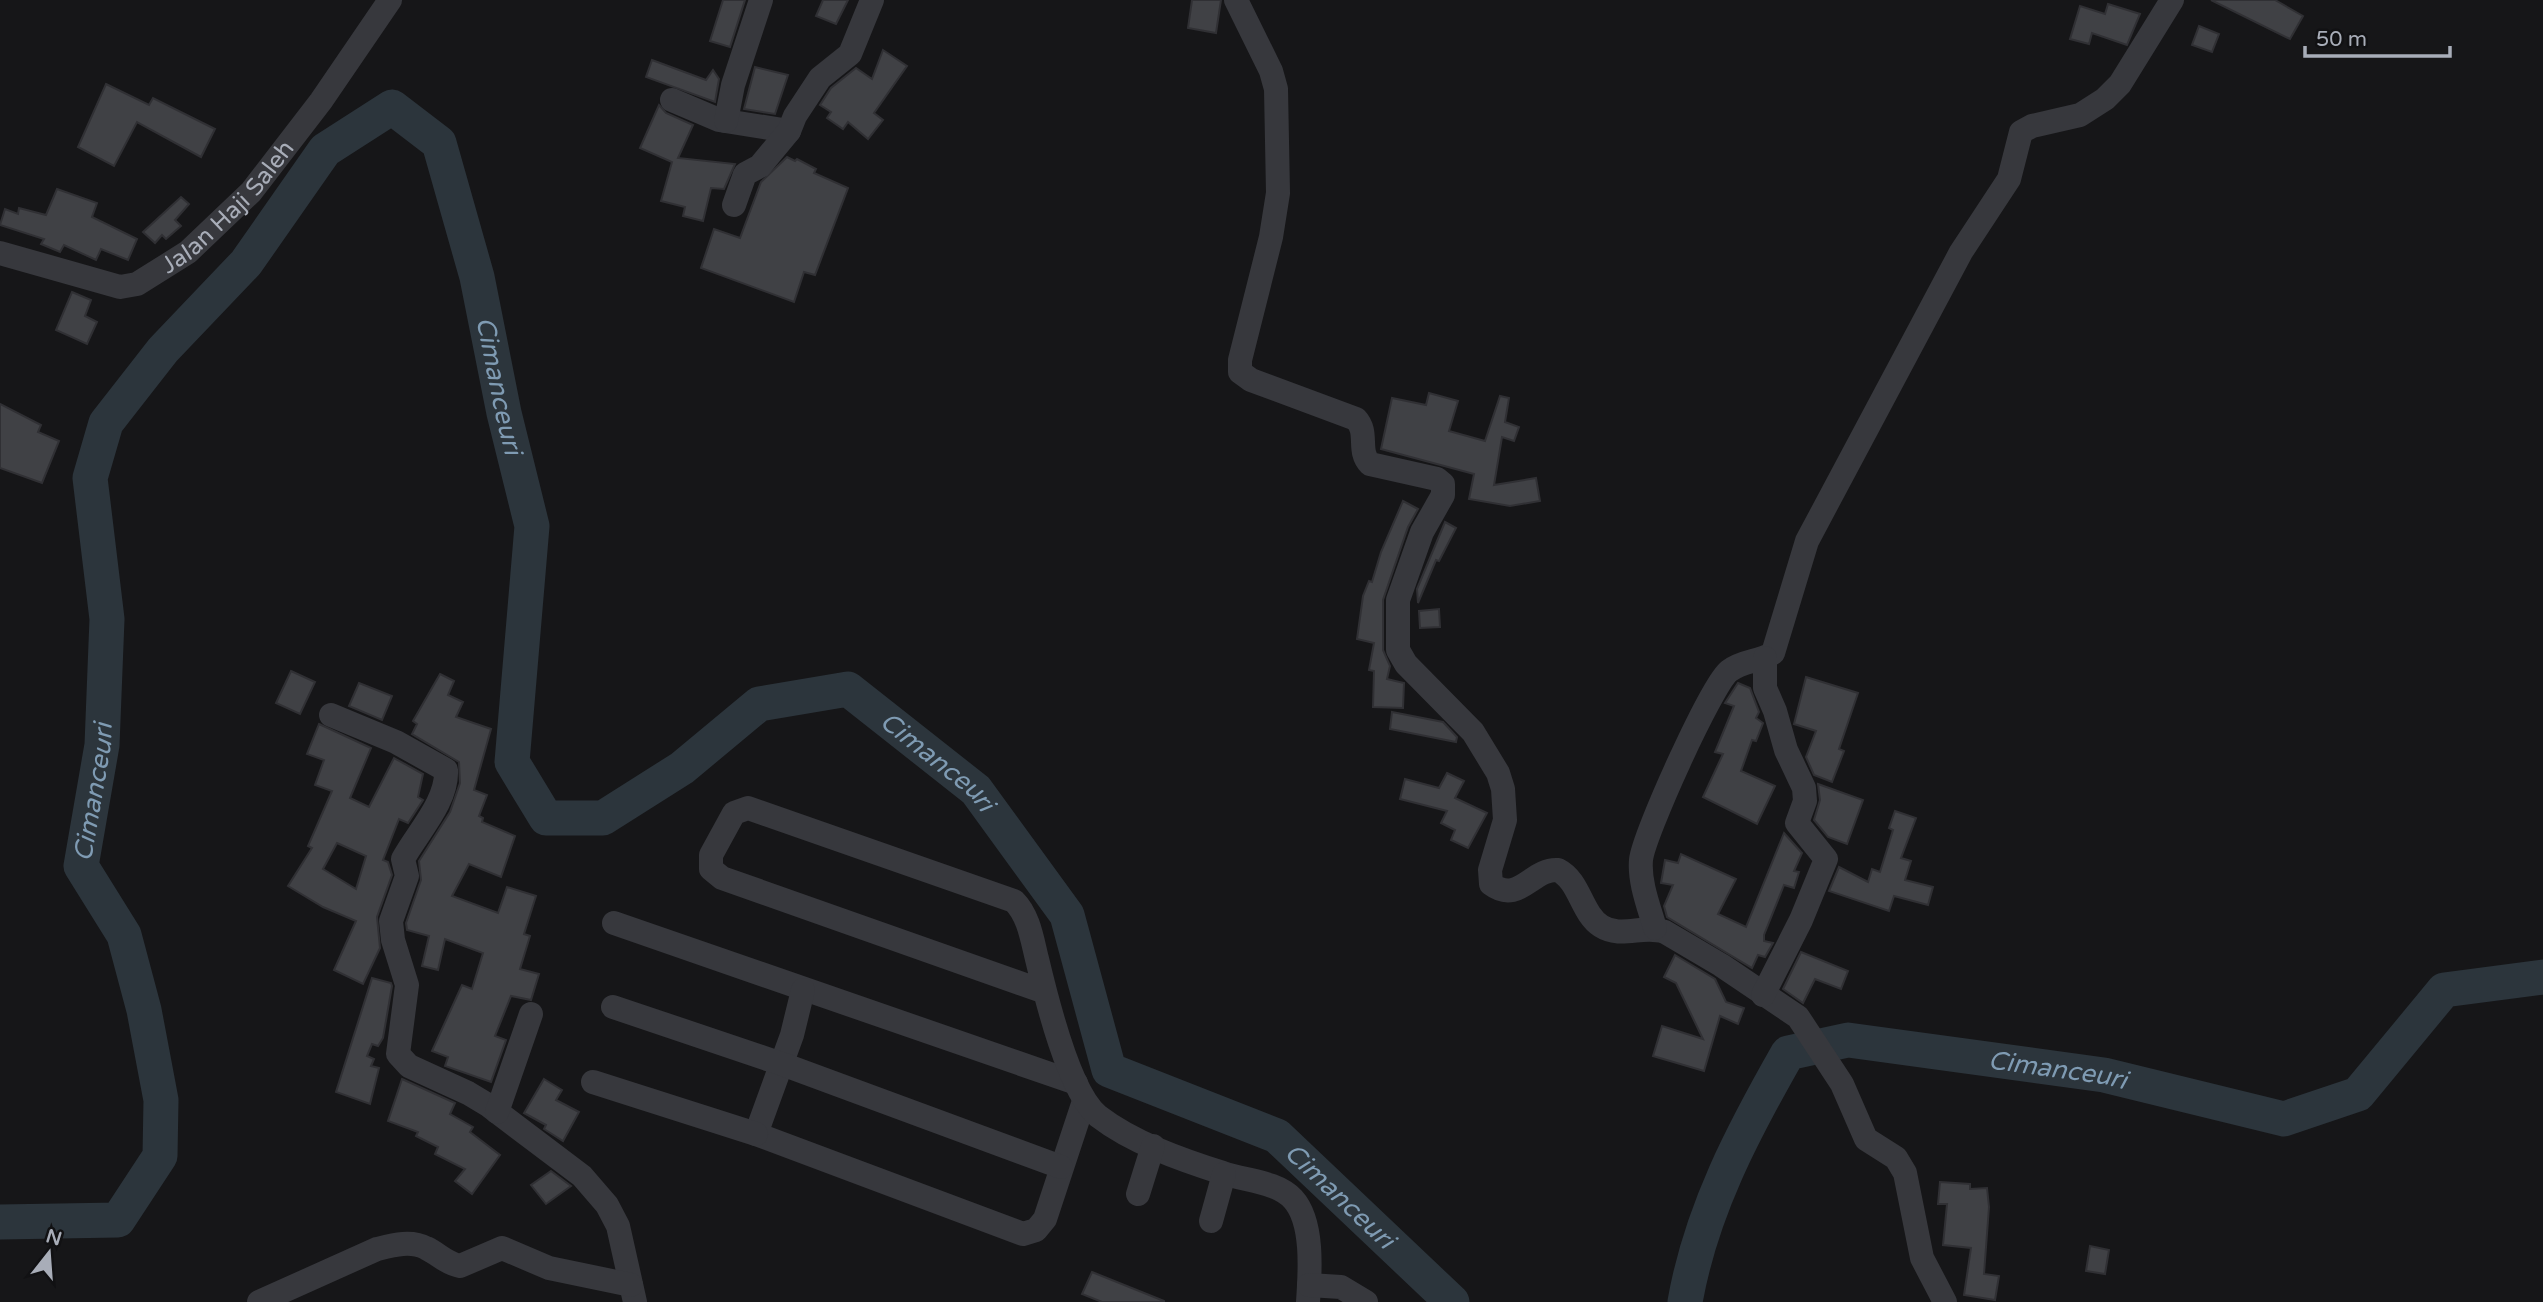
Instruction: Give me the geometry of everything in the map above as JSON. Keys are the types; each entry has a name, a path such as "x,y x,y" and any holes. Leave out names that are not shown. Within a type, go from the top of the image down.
{"street":[{"name":"Jalan Haji Saleh","path":"0,253 120,287 137,284 188,252 251,192 351,61 390,0"},
{"path":"726,121 733,85 743,64 761,0"},
{"path":"734,205 745,174 760,166 789,131 811,90 850,54 872,0"},
{"path":"1236,0 1271,71 1276,89 1278,130 1276,208 1240,360 1240,372 1251,380 1356,419 1363,429 1363,450 1370,464 1437,479 1443,484 1443,495 1422,532 1398,600 1398,650 1406,664 1473,732 1498,773 1503,789 1505,820 1490,870 1491,884 1502,890 1520,889 1553,869 1558,870 1569,879 1600,925 1625,932 1655,928 1721,965 1763,995 1787,1008 1805,1027 1842,1084 1867,1139 1896,1158 1905,1172 1922,1258 1945,1302"},
{"path":"1655,928 1641,860 1648,835 1710,694 1729,671 1747,660 1765,658 1773,653 1807,541 1961,253 2009,179 2021,132 2032,125 2080,115 2105,99 2120,84 2172,0"},
{"path":"671,100 726,121 789,131"},
{"path":"1763,995 1801,920 1826,859 1797,823 1805,802 1804,788 1786,750 1765,688 1765,658"},
{"path":"259,1302 377,1249 397,1244 413,1244 427,1248 440,1259 460,1266 502,1248 549,1268 633,1294 625,1247 607,1205 569,1163 468,1093 409,1066 398,1054 396,1047 407,985 393,940 391,921 407,876 403,859 435,805 446,779 446,770 396,742 331,715"},
{"path":"1045,992 722,878 711,870 711,855 734,813 748,808 1010,899 1019,905 1028,922 1045,992 1080,1092 1099,1116 1153,1146 1224,1174 1268,1185 1293,1199 1306,1230 1309,1294 1342,1286 1366,1302"},
{"path":"614,923 1080,1092"},
{"path":"756,1134 782,1064 803,990"},
{"path":"613,1007 782,1064 1061,1167"},
{"path":"497,1112 531,1014"},
{"path":"593,1082 756,1134 1023,1234 1041,1227 1061,1167 1080,1092"},
{"path":"1138,1194 1153,1146"},
{"path":"1211,1221 1224,1174"}],"building":[{"path":"723,0 745,0 730,47 710,41"},
{"path":"823,0 848,0 836,24 816,16"},
{"path":"1192,0 1221,0 1216,33 1188,28"},
{"path":"2211,0 2275,0 2303,16 2290,39"},
{"path":"2108,4 2140,14 2127,45 2092,33 2089,44 2070,39 2080,6 2105,14"},
{"path":"2199,26 2219,34 2212,52 2192,45"},
{"path":"883,50 907,66 874,113 883,120 868,139 848,122 843,129 827,118 831,112 820,105 831,88 856,68 872,79"},
{"path":"652,60 706,80 713,70 719,79 715,102 646,77"},
{"path":"755,67 788,75 775,114 744,109"},
{"path":"106,84 149,105 153,98 215,129 201,157 137,122 114,166 78,147"},
{"path":"659,105 666,113 693,125 678,158 735,164 724,189 711,188 703,221 683,216 685,207 661,201 672,162 640,148"},
{"path":"787,157 795,161 797,159 816,169 814,173 848,188 815,275 804,272 794,302 701,268 714,229 740,238 761,182"},
{"path":"57,189 97,203 92,217 137,239 128,260 101,249 96,260 64,245 60,252 41,244 44,239 0,225 5,209 18,214 19,208 46,215"},
{"path":"181,197 189,204 175,220 181,226 166,239 162,235 155,243 143,232"},
{"path":"72,292 91,300 85,316 97,322 87,344 56,330"},
{"path":"1429,393 1458,401 1449,431 1485,441 1500,396 1509,398 1505,422 1519,427 1514,441 1502,437 1494,485 1536,478 1540,501 1510,506 1469,499 1474,474 1381,449 1392,398 1426,405"},
{"path":"0,404 41,425 38,432 59,441 42,483 0,468"},
{"path":"1403,501 1418,509 1408,527 1383,600 1383,650 1390,666 1387,679 1404,683 1403,708 1373,707 1374,671 1369,670 1374,643 1357,639 1363,596 1369,581 1372,582 1381,552"},
{"path":"1445,522 1456,528 1439,561 1436,560 1418,603 1417,589"},
{"path":"1439,609 1440,627 1420,628 1419,611"},
{"path":"291,671 315,682 300,714 276,703"},
{"path":"440,674 454,681 448,695 463,702 456,717 491,729 474,790 487,795 479,816 483,818 482,822 515,836 501,877 469,864 452,896 498,913 507,887 536,896 524,934 530,936 520,969 539,974 531,1000 511,996 495,1036 506,1040 491,1082 445,1066 448,1057 432,1051 462,985 472,989 483,953 445,939 438,970 422,966 429,936 407,930 406,923 421,880 419,861 450,812 460,783 459,762 412,734 417,724 413,721"},
{"path":"1806,677 1858,693 1839,749 1844,751 1832,782 1814,775 1806,757 1816,731 1794,724"},
{"path":"359,683 392,696 382,720 349,706"},
{"path":"1738,683 1750,688 1759,712 1756,718 1763,723 1756,741 1752,740 1741,771 1775,786 1757,824 1703,797 1723,754 1715,752 1734,706 1725,703"},
{"path":"1392,712 1443,722 1457,737 1456,742 1390,729"},
{"path":"319,724 371,748 350,798 369,807 394,758 423,774 418,797 423,800 408,823 399,819 383,860 388,862 392,875 377,917 380,948 363,984 334,970 356,921 323,907 288,886 312,848 308,846 332,791 315,785 324,760 307,754","holes":["337,843 366,856 356,889 323,869"]},
{"path":"1447,773 1464,781 1455,798 1487,813 1468,848 1451,840 1455,830 1441,823 1447,811 1400,799 1405,779 1439,788"},
{"path":"1818,784 1863,800 1847,844 1828,837 1814,820 1820,800"},
{"path":"1895,811 1916,818 1901,858 1911,861 1905,880 1933,887 1928,905 1894,896 1889,911 1829,891 1839,867 1868,882 1872,869 1880,872 1893,830 1889,828"},
{"path":"1784,833 1802,853 1794,871 1799,872 1794,888 1784,885 1764,935 1764,941 1773,943 1765,957 1758,955 1752,968 1667,917 1664,906 1673,885 1661,883 1665,860 1678,863 1681,854 1736,879 1718,914 1746,927"},
{"path":"1801,952 1848,971 1841,989 1815,979 1803,1003 1783,989"},
{"path":"1675,955 1715,979 1726,1002 1744,1008 1738,1024 1720,1016 1704,1071 1653,1056 1662,1026 1703,1039 1676,983 1664,977"},
{"path":"372,978 391,983 392,986 383,1038 378,1046 372,1044 367,1056 374,1059 371,1066 379,1068 370,1104 336,1092"},
{"path":"402,1079 455,1103 450,1114 473,1127 470,1132 500,1155 472,1194 455,1181 465,1169 435,1154 438,1147 416,1136 418,1132 388,1121"},
{"path":"544,1079 562,1090 556,1100 579,1112 563,1141 544,1129 546,1125 524,1113"},
{"path":"551,1171 571,1186 546,1204 531,1185"},
{"path":"1940,1182 1970,1184 1970,1189 1987,1188 1989,1207 1984,1274 1999,1276 1995,1300 1964,1295 1971,1248 1943,1245 1947,1204 1938,1204"},
{"path":"2090,1246 2109,1250 2105,1274 2086,1271"},
{"path":"1092,1272 1164,1302 1102,1302 1082,1294"}],"waterway":[{"name":"Cimanceuri","path":"0,1222 118,1220 160,1156 161,1100 144,1010 124,935 81,866 102,745 107,619 90,478 106,423 163,350 246,263 325,150 392,107 439,143 477,277 504,413 532,526 512,762 546,818 603,818 682,768 759,704 848,689 976,790 1067,915 1109,1070 1277,1136 1452,1302"},
{"name":"Cimanceuri","path":"1685,1302 1692,1268 1713,1204 1755,1112 1788,1053 1848,1040 2104,1075 2284,1119 2358,1094 2444,990 2543,977"}]}
